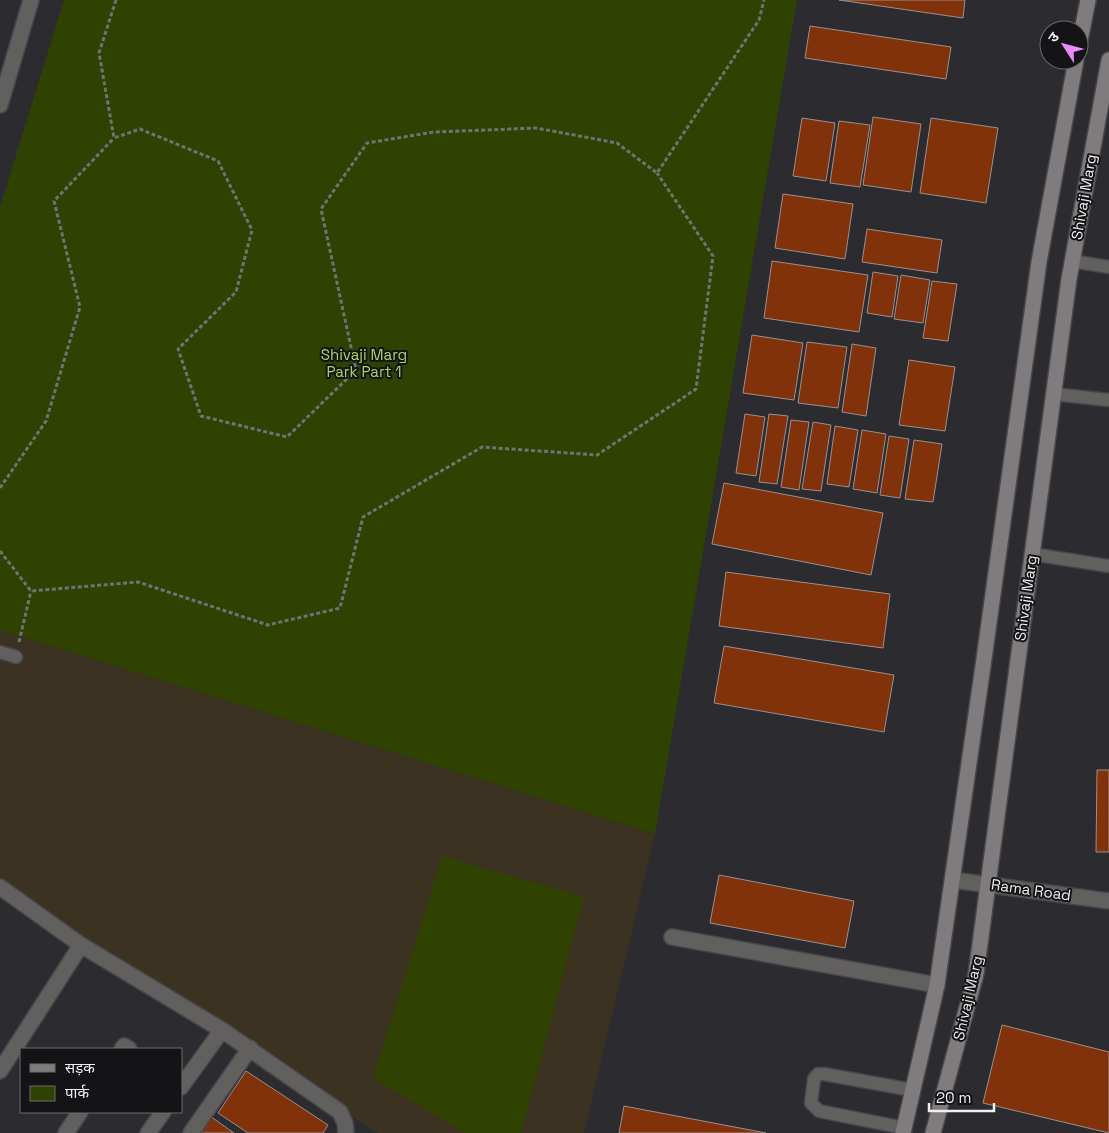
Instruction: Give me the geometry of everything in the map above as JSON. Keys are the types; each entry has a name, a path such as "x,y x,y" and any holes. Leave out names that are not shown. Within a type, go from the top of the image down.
{"main road":[{"path":"1084,20 1088,0"},
{"name":"Shivaji Marg","path":"933,1133 976,974 1072,261 1109,60"},
{"path":"903,1130 937,985 1039,262 1074,70"}],"street":[{"path":"0,105 31,0"},
{"name":"Rama Road","path":"953,880 1109,901"},
{"path":"1,889 81,945 250,1048 340,1112 345,1123 346,1133"},
{"path":"672,937 937,985"},
{"path":"2,1064 81,945"},
{"path":"182,1085 222,1030"},
{"path":"191,1133 250,1048"},
{"path":"73,1130 80,1113"},
{"path":"148,1133 162,1113"}],"lane":[{"path":"1072,261 1109,267"},
{"path":"1054,394 1109,400"},
{"path":"1032,554 1109,566"},
{"path":"0,652 16,657"},
{"path":"903,1130 819,1111 811,1103 814,1079 818,1074 824,1074 912,1090"}],"path":[{"path":"114,138 99,53 116,0"},
{"path":"657,173 759,20 764,0"},
{"path":"0,488 46,421 80,307 54,200 114,138 140,129 218,161 252,230 236,292 178,349 201,416 287,437 356,370 321,209 367,143 434,132 536,128 617,143 657,173 713,256 696,389 597,456 482,447 364,517 340,608 268,625 138,582 31,591"},
{"path":"0,551 31,591"},
{"path":"16,657 31,591"}],"shaded area":[{"path":"0,630 655,834 584,1133 378,1133 0,893"}],"green space":[{"name":"Shivaji Marg Park Part 1","path":"64,0 797,0 655,834 0,630 0,207"},
{"path":"442,856 584,897 521,1133 465,1133 373,1078"}],"building":[{"path":"839,0 965,0 963,18"},
{"path":"810,26 951,47 946,79 805,58"},
{"path":"873,117 921,124 911,192 863,185"},
{"path":"802,118 835,123 826,181 793,176"},
{"path":"931,118 998,128 986,203 920,193"},
{"path":"839,121 870,125 860,187 830,183"},
{"path":"783,194 853,204 845,259 775,248"},
{"path":"867,229 942,240 937,273 862,262"},
{"path":"772,261 868,275 859,332 764,318"},
{"path":"873,272 898,276 892,317 867,313"},
{"path":"901,275 930,280 923,323 894,319"},
{"path":"932,281 957,284 948,341 923,338"},
{"path":"752,335 803,343 794,400 743,393"},
{"path":"807,342 847,347 838,408 798,403"},
{"path":"852,344 876,348 866,416 842,412"},
{"path":"909,360 955,367 945,431 899,425"},
{"path":"745,414 765,417 756,476 736,473"},
{"path":"769,414 788,416 777,484 759,482"},
{"path":"791,420 809,422 799,490 781,487"},
{"path":"813,422 831,425 821,491 802,489"},
{"path":"835,426 858,430 849,487 827,484"},
{"path":"862,430 886,434 877,493 853,489"},
{"path":"889,436 909,439 900,498 880,495"},
{"path":"914,440 942,444 933,502 905,499"},
{"path":"724,483 883,513 871,575 712,544"},
{"path":"726,572 890,594 883,648 719,626"},
{"path":"724,646 894,675 884,732 714,703"},
{"path":"1097,770 1109,770 1109,852 1096,852"},
{"path":"719,875 854,901 845,948 710,923"},
{"path":"1002,1025 1109,1052 1109,1133 983,1103"},
{"path":"246,1071 328,1125 323,1133 248,1133 218,1113"},
{"path":"624,1106 766,1133 619,1133"},
{"path":"210,1116 234,1133 198,1133"}]}
